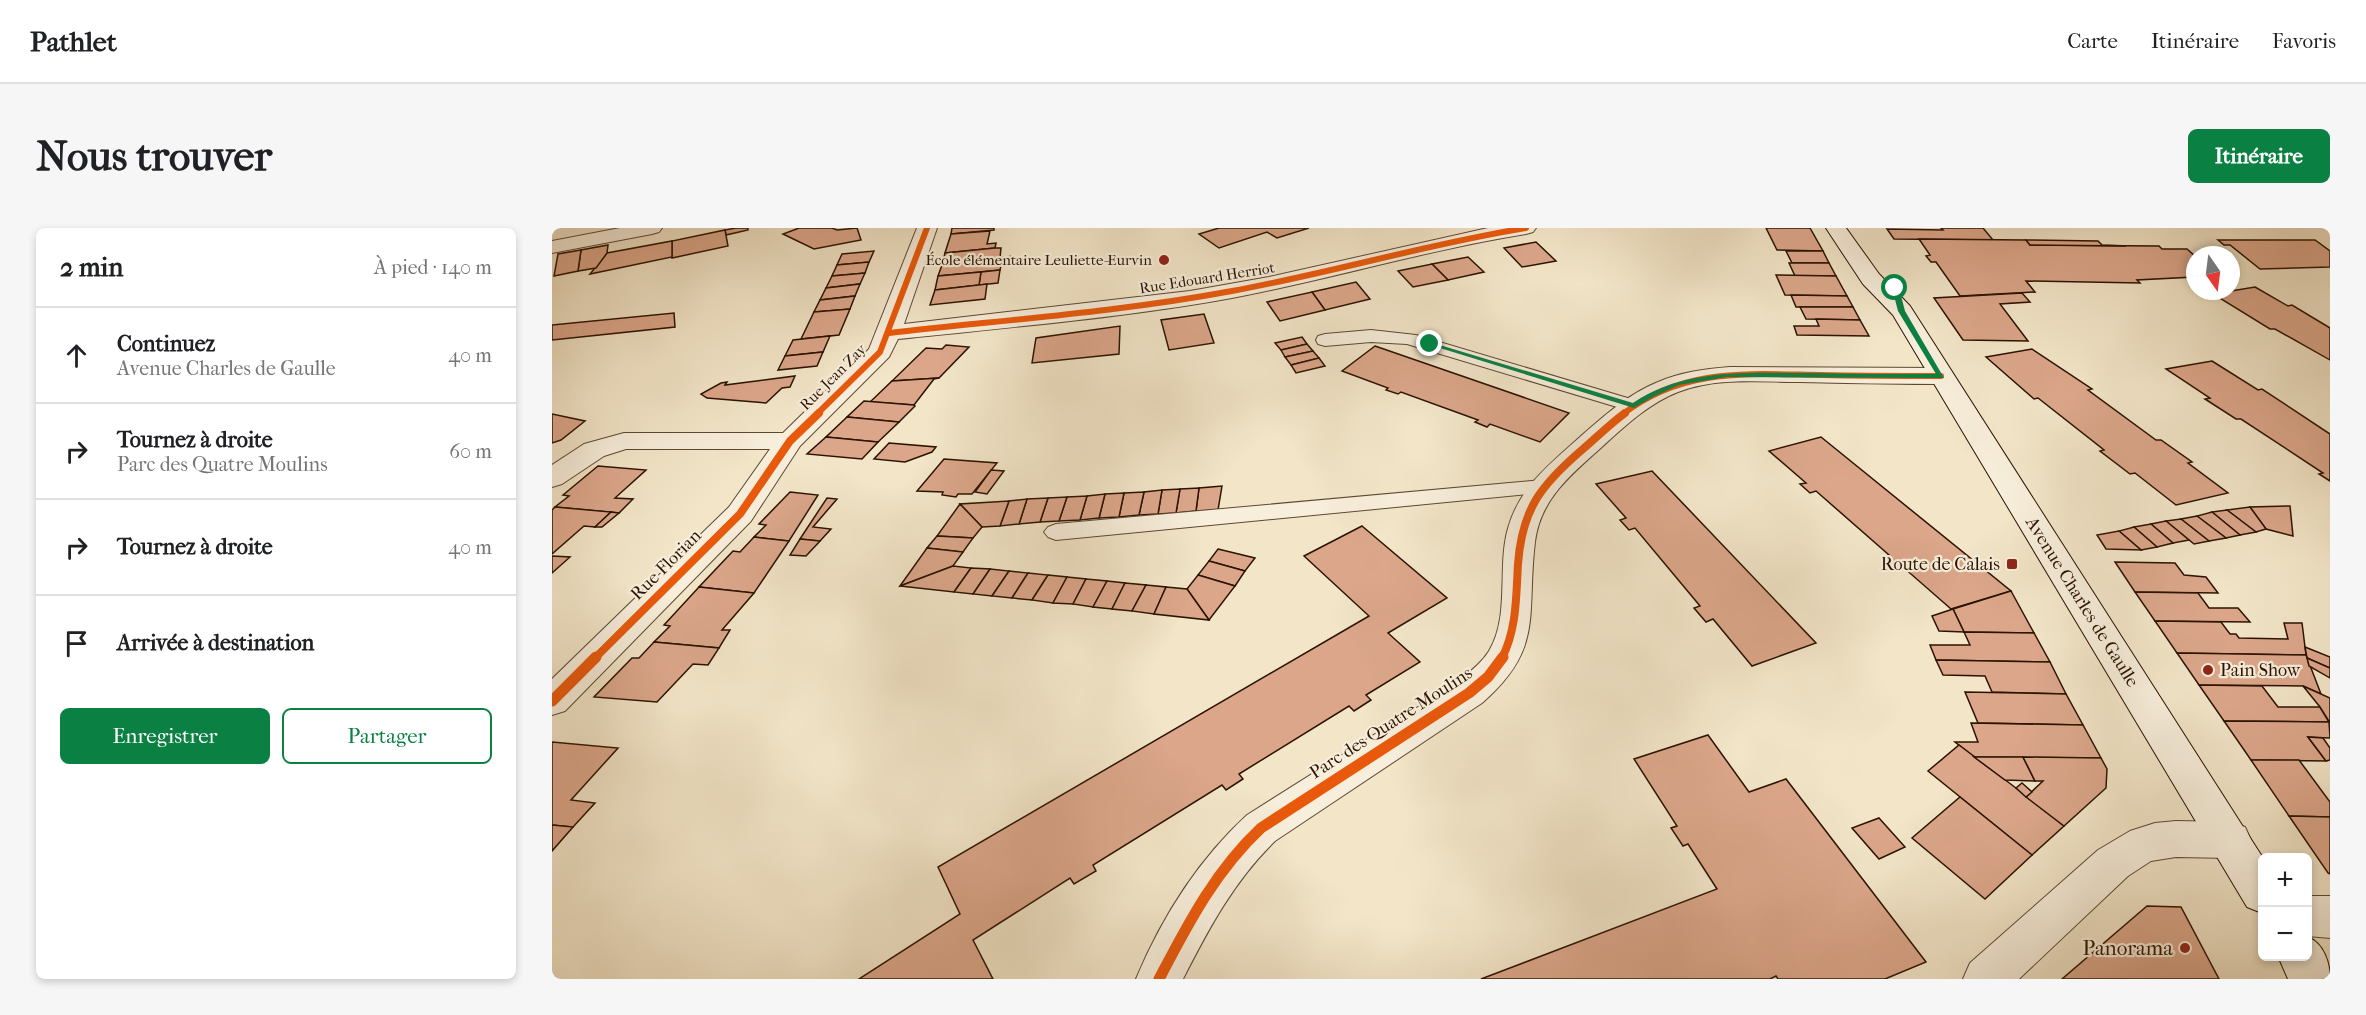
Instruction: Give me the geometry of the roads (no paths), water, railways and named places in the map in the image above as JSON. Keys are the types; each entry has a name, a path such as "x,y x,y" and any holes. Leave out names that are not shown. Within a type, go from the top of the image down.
{"street":[{"path":"552,247 652,228"},
{"name":"Rue Jean Zay","path":"790,441 872,362 889,333 927,228"},
{"name":"Rue Edouard Herriot","path":"889,333 1196,297 1291,279 1466,239 1526,228"},
{"name":"Avenue Charles de Gaulle","path":"1836,228 1871,279 1902,311"},
{"name":"Avenue Charles de Gaulle","path":"1859,228 1891,277 1902,311 1941,376 2258,886"},
{"name":"Parc des Quatre Moulins","path":"1159,979 1208,886 1243,843 1261,828 1469,693 1487,680 1498,667 1508,651 1513,635 1521,536 1527,517 1542,487 1564,465 1634,406 1650,395 1677,384 1727,375 1941,376"},
{"path":"552,478 594,450 624,441 790,441"},
{"name":"Rue Florian","path":"552,701 740,514 790,441"},
{"path":"1986,979 2113,863 2131,851 2144,844 2167,839 2230,840"},
{"path":"2312,916 2330,917"},
{"path":"2302,961 2313,979"}],"lane":[{"path":"1325,340 1371,336 1409,339 1634,406"},
{"path":"1056,532 1542,487"}],"place":[{"name":"École élémentaire Leuliette-Eurvin","path":"1164,260"},
{"name":"Route de Calais","path":"2012,564"},
{"name":"Pain Show","path":"2208,670"},
{"name":"Panorama","path":"2185,948"}]}
